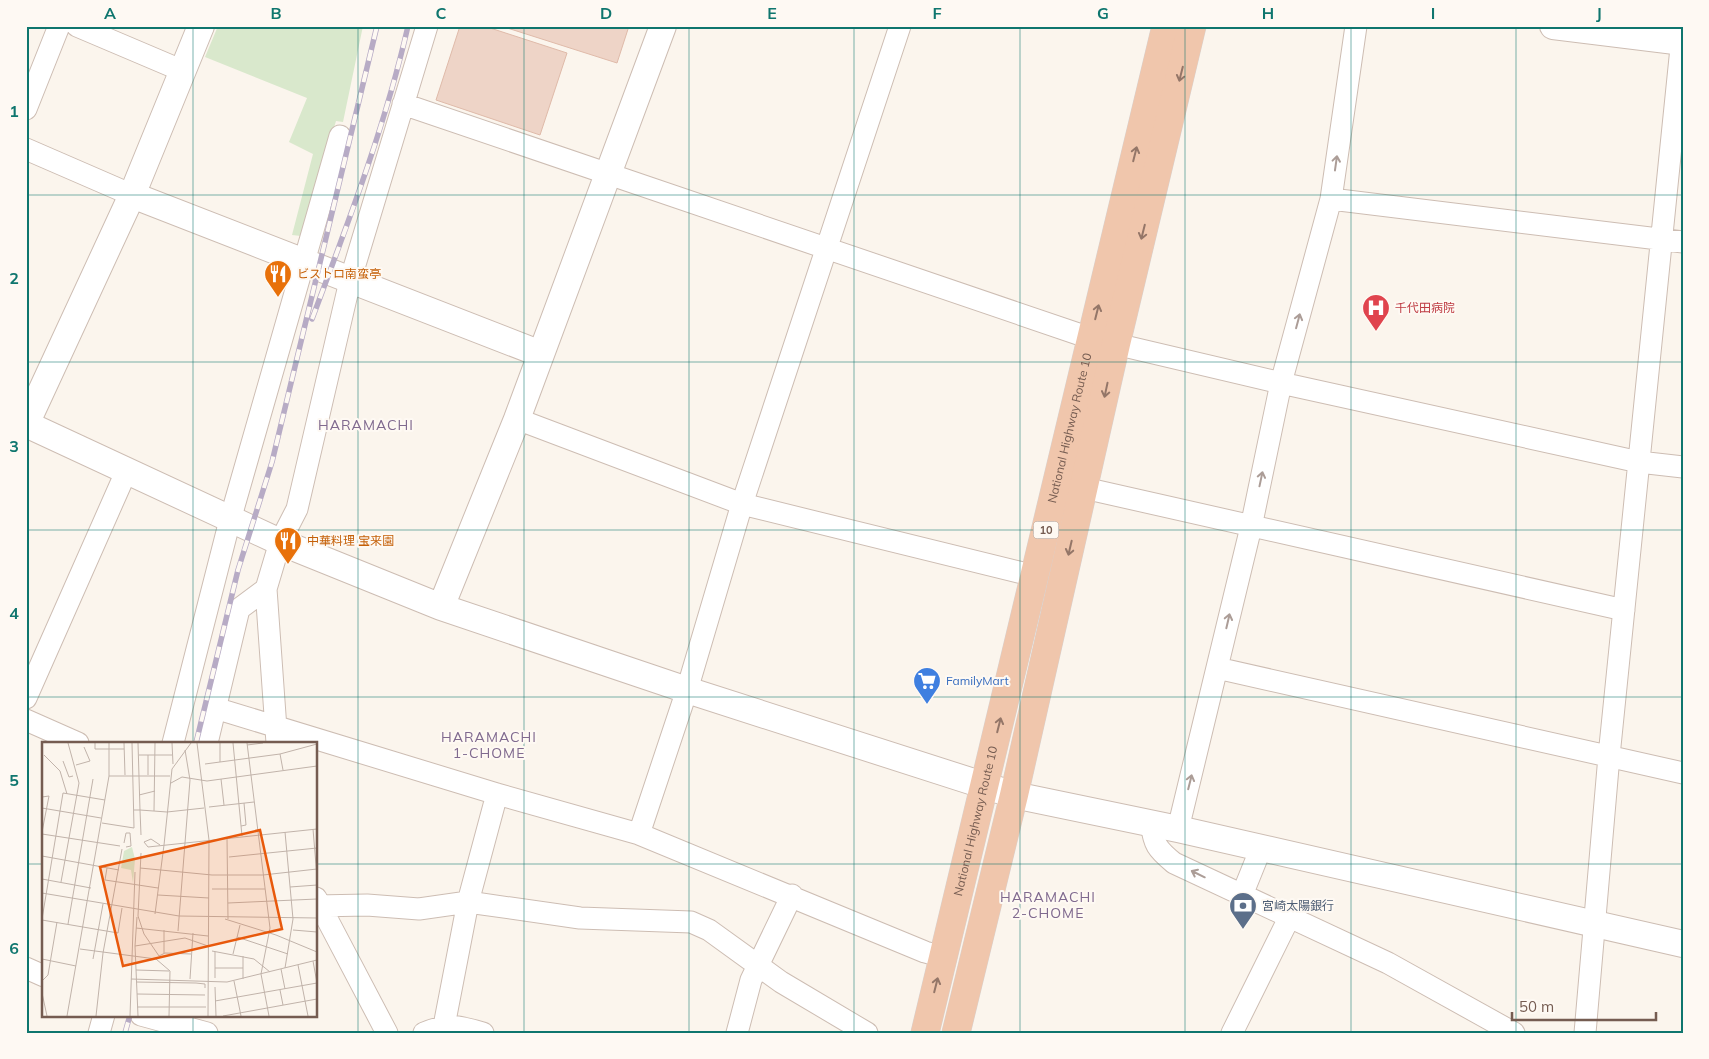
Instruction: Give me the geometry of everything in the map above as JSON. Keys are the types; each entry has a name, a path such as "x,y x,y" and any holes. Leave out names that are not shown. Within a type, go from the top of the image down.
{"highway":[{"name":"National Highway Route 10","path":"956,1033 1014,796 1084,488 1103,341 1166,26"},
{"name":"National Highway Route 10","path":"924,1033 1035,576 1192,26"}],"street":[{"path":"26,109 59,26"},
{"path":"77,26 183,71"},
{"path":"201,26 132,195 26,424 230,520 441,607 687,690 1014,796 1151,823 1683,944"},
{"path":"276,734 266,589 280,542 297,509 350,281 427,26"},
{"path":"441,607 518,419 606,175 663,26"},
{"path":"639,834 687,690 742,504 900,26"},
{"path":"1178,829 1251,527 1281,383 1331,199 1356,26"},
{"path":"1554,26 1682,37 1609,756 1593,923 1585,1033"},
{"path":"403,104 606,175 1103,341 1281,383 1639,462 1683,467"},
{"path":"173,742 230,520 340,136"},
{"path":"26,149 132,195 541,354"},
{"path":"1331,199 1683,242"},
{"path":"518,419 742,504 1035,576"},
{"path":"26,698 126,472"},
{"path":"1084,488 1624,610"},
{"path":"206,742 240,608 266,589"},
{"path":"1217,668 1683,773"},
{"path":"215,708 276,734 305,742"},
{"path":"26,720 76,742"},
{"path":"318,745 639,834 792,895 925,952 943,957"},
{"path":"444,1026 468,902 496,794"},
{"path":"1151,823 1153,842 1159,851 1174,863 1388,963 1514,1033"},
{"path":"1242,895 1261,848"},
{"path":"737,1033 751,980 792,895"},
{"path":"318,904 419,909 468,902 580,918 691,922 709,930 782,982 867,1033"},
{"path":"318,906 387,1033"},
{"path":"1232,1033 1289,918"},
{"path":"26,968 42,975"},
{"path":"99,1033 104,1016"},
{"path":"144,1020 207,1033"},
{"path":"424,1033 444,1026 456,1026 483,1033"}],"green space":[{"path":"218,26 363,26 343,122 336,121 301,236 292,235 313,154 289,142 307,98 205,57"}],"building":[{"path":"460,26 484,26 567,53 540,135 436,100"},
{"path":"501,26 629,26 617,63"}],"railway":[{"path":"196,742 238,570 272,462 377,26"},
{"path":"312,319 377,138 408,26"},
{"path":"125,1033 130,1016"}],"place":[{"name":"ビストロ南蛮亭","path":"278,298"},
{"name":"千代田病院","path":"1376,332"},
{"name":"中華料理 宝来園","path":"288,565"},
{"name":"FamilyMart","path":"927,705"},
{"name":"宮崎太陽銀行","path":"1243,930"}],"district":[{"name":"HARAMACHI","path":"366,425"},
{"name":"HARAMACHI 1-CHOME","path":"489,746"},
{"name":"HARAMACHI 2-CHOME","path":"1048,906"}]}
